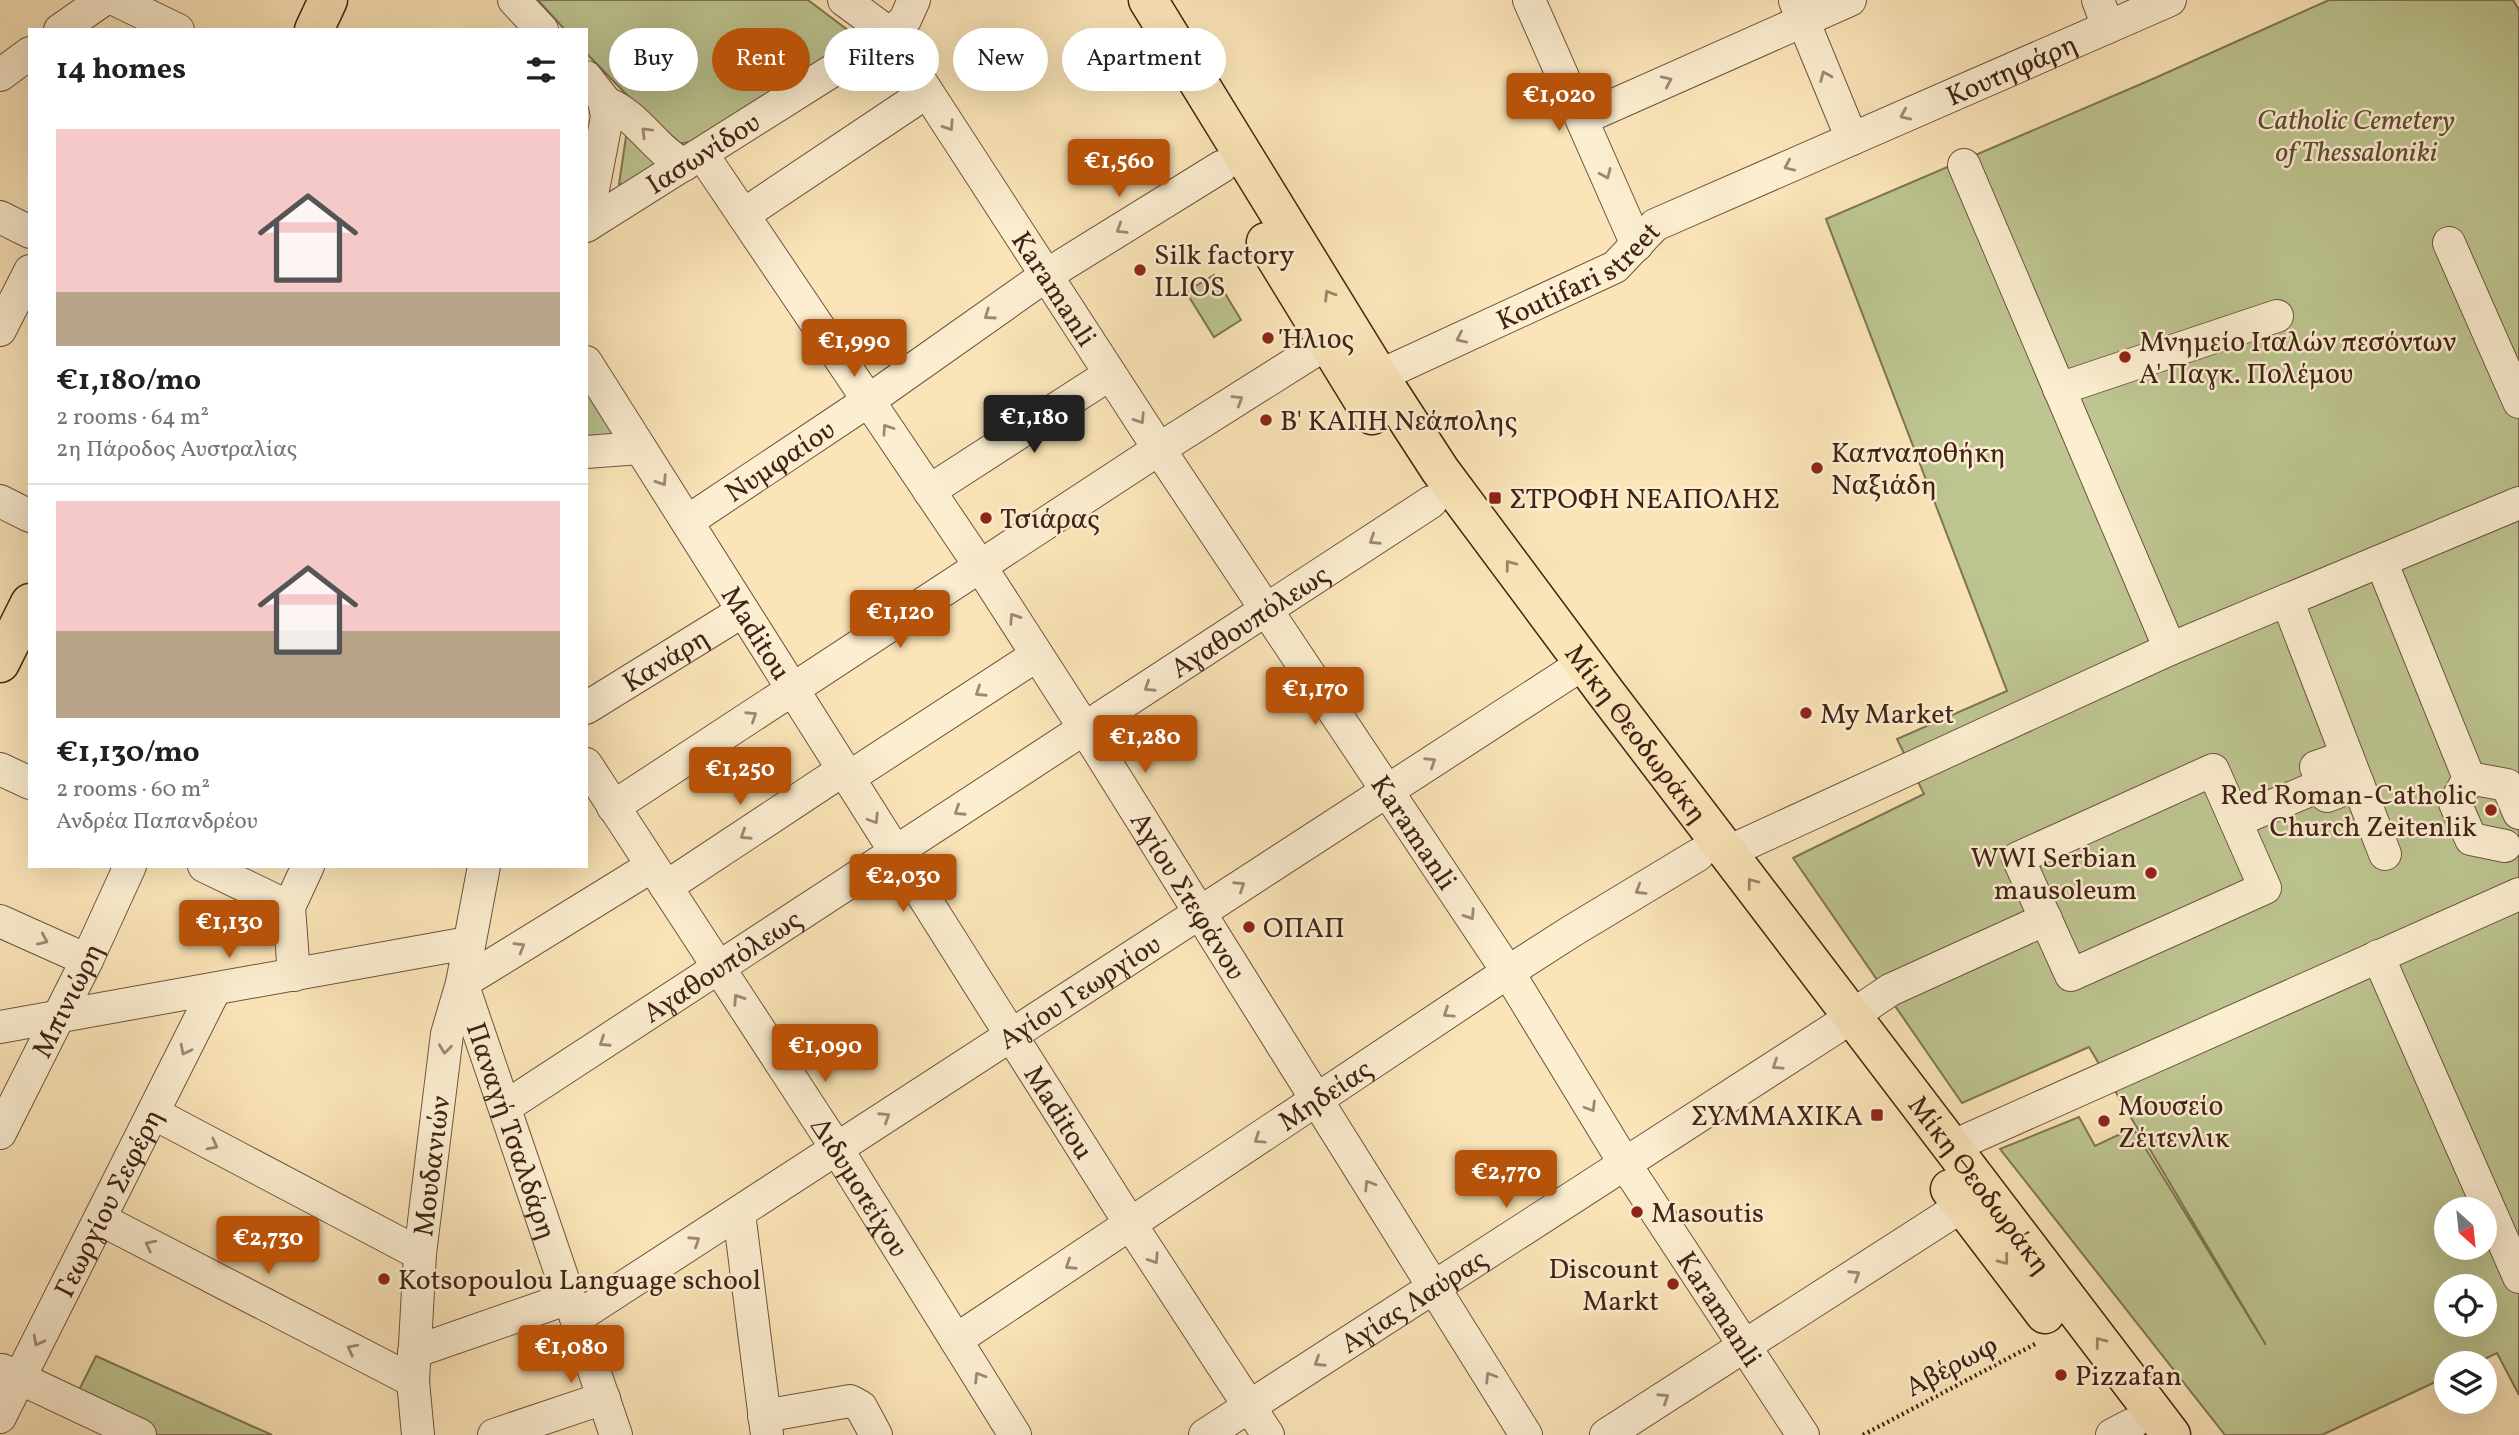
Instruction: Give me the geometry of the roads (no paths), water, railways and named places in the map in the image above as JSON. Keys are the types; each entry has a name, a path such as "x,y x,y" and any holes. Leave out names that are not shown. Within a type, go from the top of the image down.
{"main road":[{"path":"315,28 328,0"},
{"name":"Μίκη Θεοδωράκη","path":"1119,0 1327,344 1432,502 1574,670 1844,1022 1951,1147 2171,1435"},
{"name":"Μίκη Θεοδωράκη","path":"1148,0 1379,376 1574,670"},
{"path":"0,663 28,607"},
{"name":"Μίκη Θεοδωράκη","path":"1844,1022 1962,1206 2059,1331 2127,1432"}],"street":[{"path":"63,28 103,0"},
{"path":"117,0 163,27"},
{"name":"Karamanli","path":"844,0 880,28"},
{"name":"Ιασωνίδου","path":"896,28 905,20 914,0"},
{"path":"1582,119 1798,10 1850,0"},
{"name":"Κουτηφάρη","path":"1852,139 2103,13 2170,0"},
{"path":"1536,2 1582,119 1637,245"},
{"path":"1798,10 1852,139"},
{"path":"0,75 28,54"},
{"name":"Ιασωνίδου","path":"588,225 824,76"},
{"name":"Αγίου Στεφάνου","path":"588,80 606,103 623,110 669,155 693,160 743,215 980,566 1085,729 1526,1435"},
{"path":"743,215 927,92"},
{"name":"Karamanli","path":"927,92 1159,449 1508,972 1625,1164 1802,1435"},
{"path":"588,217 604,144 606,103"},
{"name":"Koutifari street","path":"1379,376 1615,267 1655,225 1852,139"},
{"path":"1964,164 2170,649"},
{"name":"Νυμφαίου","path":"688,520 868,401 1045,276 1221,167"},
{"path":"0,217 28,231"},
{"path":"2449,243 2519,402"},
{"path":"0,330 28,275"},
{"path":"2059,389 2277,316"},
{"path":"613,807 1159,449 1327,344"},
{"name":"Maditou","path":"588,365 1131,1225 1268,1435"},
{"path":"929,491 1110,374"},
{"path":"588,452 640,448"},
{"path":"0,501 28,515"},
{"name":"Αγαθουπόλεως","path":"505,1107 1432,502"},
{"name":"Μηδείας","path":"956,1340 1508,972 1572,931 1713,853 2170,649 2519,503"},
{"path":"2381,561 2469,778"},
{"path":"2287,600 2385,854"},
{"name":"Κανάρη","path":"588,707 743,611"},
{"path":"461,983 846,774 1037,655"},
{"name":"Αγίου Γεωργίου","path":"414,1366 573,1308 739,1213 1574,670"},
{"name":"Διδυμοτείχου","path":"588,767 836,1149 1015,1435"},
{"path":"0,769 28,782"},
{"path":"2213,770 2236,821 2265,888 2071,975 2018,858 2213,770"},
{"path":"2236,821 2322,785 2327,796 2352,770"},
{"path":"2469,778 2507,785 2519,813"},
{"path":"2469,778 2455,803 2470,839 2512,834 2519,879"},
{"name":"Μπινιώρη","path":"0,1133 87,960 129,868"},
{"path":"208,868 289,907"},
{"path":"294,975 289,907 307,868"},
{"name":"Παναγή Τσαλδάρη","path":"484,868 461,983 616,1435"},
{"path":"1951,1147 2519,894"},
{"name":"Αγίας Λαύρας","path":"1205,1435 1890,990 2046,919"},
{"path":"0,921 87,960"},
{"path":"0,1027 468,943"},
{"path":"2378,956 2519,1277"},
{"name":"Μουδανιών","path":"418,1435 414,1366 420,1254 447,1034 461,983"},
{"name":"Γεωργίου Σεφέρη","path":"0,1417 10,1374 100,1219 215,989"},
{"path":"153,1113 420,1254"},
{"path":"1606,1435 1962,1206"},
{"path":"739,1213 765,1426 850,1401 861,1407 876,1435"},
{"path":"100,1219 414,1366"},
{"path":"10,1374 128,1433"},
{"path":"494,1435 604,1398"}],"place":[{"name":"Silk factory ILIOS","path":"1140,270"},
{"name":"Ήλιος","path":"1268,338"},
{"name":"Μνημείο Ιταλών πεσόντων Α' Παγκ. Πολέμου","path":"2125,357"},
{"name":"Β' ΚΑΠΗ Νεάπολης","path":"1266,420"},
{"name":"Καπναποθήκη Ναξιάδη","path":"1817,468"},
{"name":"ΣΤΡΟΦΗ ΝΕΑΠΟΛΗΣ","path":"1495,498"},
{"name":"Τσιάρας","path":"986,518"},
{"name":"My Market","path":"1806,713"},
{"name":"Red Roman-Catholic Church Zeitenlik","path":"2491,810"},
{"name":"WWI Serbian mausoleum","path":"2151,873"},
{"name":"ΟΠΑΠ","path":"1249,927"},
{"name":"ΣΥΜΜΑΧΙΚΑ","path":"1877,1115"},
{"name":"Μουσείο Ζέιτενλικ","path":"2104,1121"},
{"name":"Masoutis","path":"1637,1212"},
{"name":"Kotsopoulou Language school","path":"384,1279"},
{"name":"Discount Markt","path":"1673,1284"},
{"name":"Pizzafan","path":"2061,1375"}],"park label":[{"name":"Catholic Cemetery of Thessaloniki","path":"2356,135"}]}
